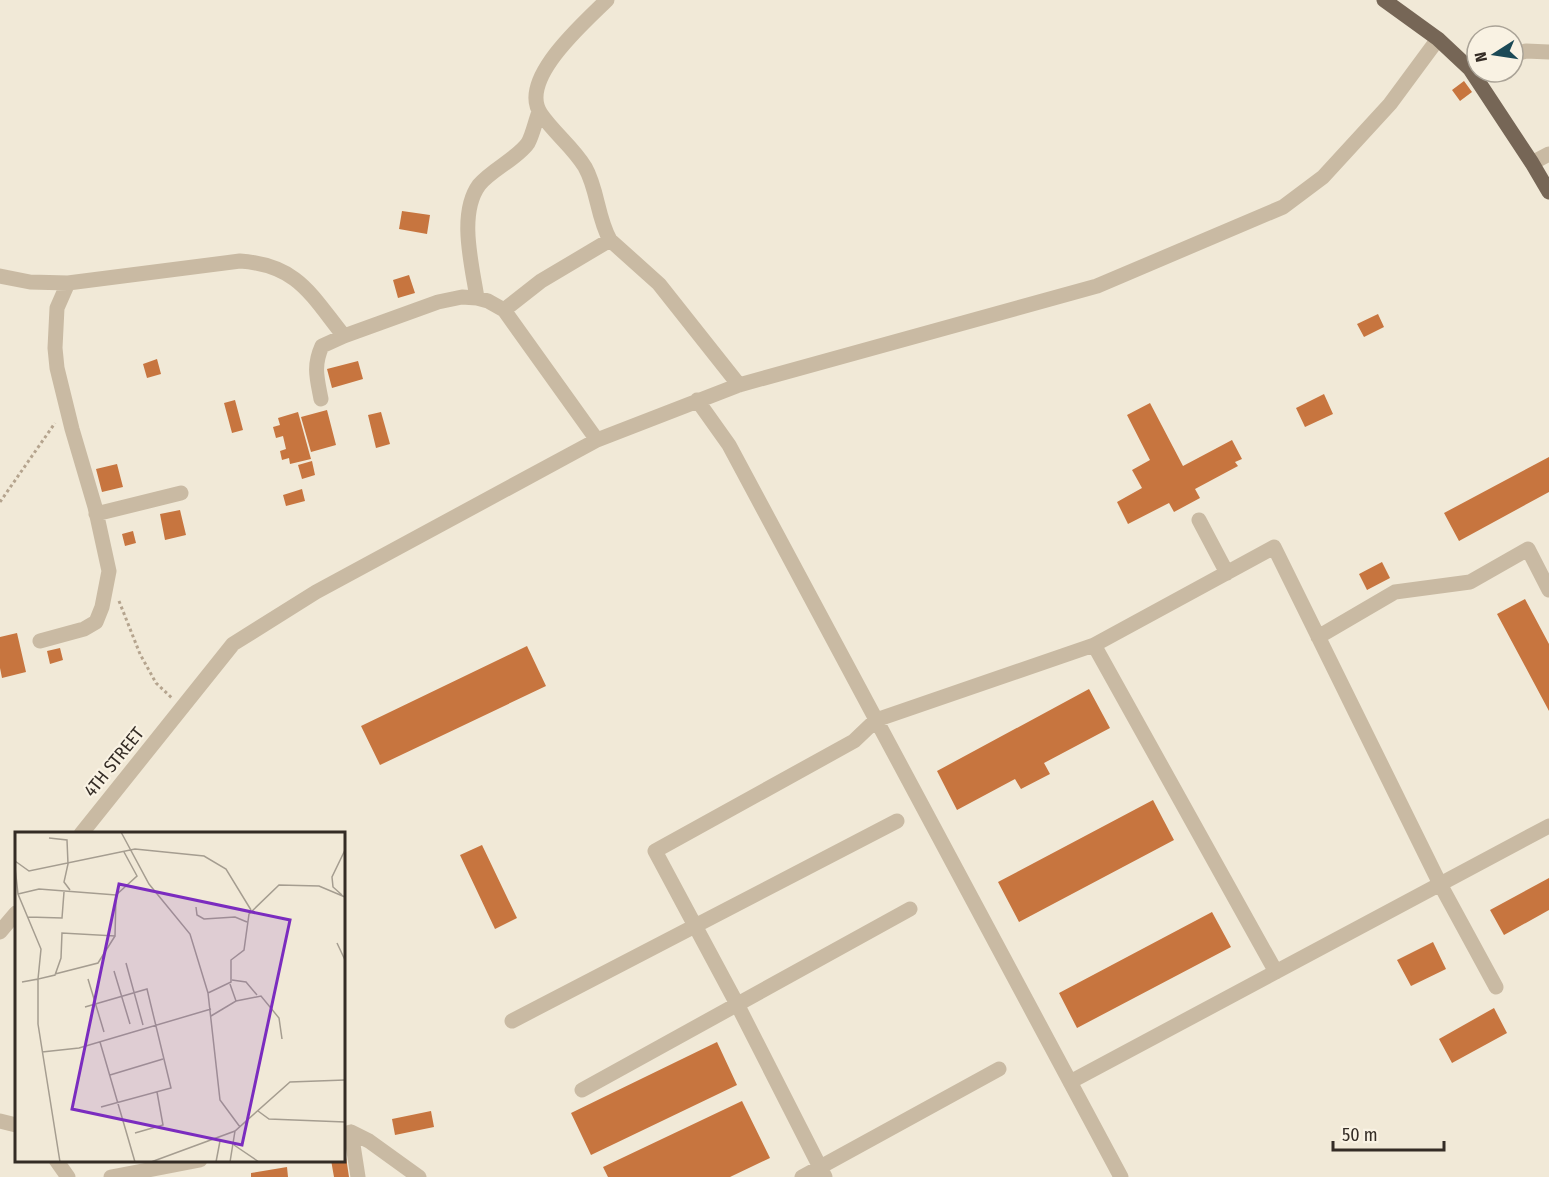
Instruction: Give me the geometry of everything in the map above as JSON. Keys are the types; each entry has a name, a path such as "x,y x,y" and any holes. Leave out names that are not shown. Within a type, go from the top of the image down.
{"main road":[{"path":"1384,0 1465,61"},
{"path":"1484,84 1549,192"}],"street":[{"path":"607,0 577,29 544,70 537,85 536,99 539,112 589,173 604,231 610,240 669,296 739,385"},
{"name":"4TH STREET","path":"83,832 233,644 316,592 597,440 739,385 1097,286 1283,207 1323,177 1390,104 1438,39"},
{"path":"1525,51 1549,52"},
{"path":"477,298 470,251 468,219 470,206 479,185 528,142 539,112"},
{"path":"1532,163 1549,154"},
{"path":"504,310 541,281 610,240"},
{"path":"0,276 30,282 68,283 240,261 260,262 282,269 302,284 344,336"},
{"path":"40,641 84,628 96,622 102,607 109,571 57,368 55,348 57,308 68,283"},
{"path":"321,399 315,368 322,346 438,302 462,297 477,298 504,310 597,440"},
{"path":"698,400 729,445 1121,1177"},
{"path":"96,514 181,493"},
{"path":"1199,520 1227,573"},
{"path":"822,1172 737,1004 655,851 854,741 876,720 1094,645 1274,547 1440,884 1496,987"},
{"path":"1318,637 1395,592 1470,582 1528,549 1549,590"},
{"path":"1094,645 1276,972"},
{"path":"513,1021 897,821"},
{"path":"1070,1082 1549,826"},
{"path":"582,1090 910,909"},
{"path":"0,932 15,914"},
{"path":"802,1177 822,1172 999,1069"},
{"path":"0,1121 15,1125"},
{"path":"347,1133 358,1177"},
{"path":"347,1133 369,1141 419,1177"},
{"path":"57,1162 68,1177"},
{"path":"111,1177 194,1162"}],"path":[{"path":"0,502 57,420"},
{"path":"118,598 140,654 156,683 179,712"}],"building":[{"path":"1464,81 1472,92 1460,101 1452,90"},
{"path":"402,211 430,215 427,234 399,229"},
{"path":"409,275 415,293 398,298 393,280"},
{"path":"1378,314 1384,327 1364,337 1357,324"},
{"path":"157,359 161,374 147,378 143,364"},
{"path":"358,361 363,379 332,388 327,369"},
{"path":"1324,394 1333,414 1305,427 1296,408"},
{"path":"235,400 243,430 232,433 224,403"},
{"path":"1150,403 1183,466 1232,440 1242,459 1235,462 1238,466 1195,489 1200,498 1174,512 1169,503 1128,524 1117,502 1142,488 1132,470 1150,460 1127,415"},
{"path":"327,410 336,445 311,452 301,417"},
{"path":"298,412 311,459 290,464 289,458 282,460 280,451 286,449 283,436 276,438 273,427 280,425 278,418"},
{"path":"381,412 390,444 376,448 368,415"},
{"path":"1549,457 1549,492 1459,541 1444,513"},
{"path":"312,461 315,475 302,479 298,465"},
{"path":"117,464 123,487 102,492 96,469"},
{"path":"302,489 305,501 286,506 283,495"},
{"path":"180,510 186,535 165,540 160,514"},
{"path":"133,531 136,543 125,546 122,534"},
{"path":"1382,562 1390,578 1367,590 1359,574"},
{"path":"1525,599 1549,644 1549,711 1497,614"},
{"path":"17,633 26,672 2,678 0,637"},
{"path":"527,646 546,686 380,765 361,726"},
{"path":"60,648 63,660 50,664 47,651"},
{"path":"1089,689 1110,728 1044,763 1050,774 1021,789 1015,779 957,810 937,771"},
{"path":"1153,800 1174,840 1019,922 998,882"},
{"path":"482,845 517,918 495,929 460,855"},
{"path":"1549,878 1549,910 1504,935 1490,910"},
{"path":"1212,912 1231,947 1077,1028 1059,993"},
{"path":"1433,942 1446,969 1411,986 1397,960"},
{"path":"1494,1008 1507,1033 1452,1063 1439,1039"},
{"path":"717,1042 737,1085 591,1155 571,1113"},
{"path":"742,1101 770,1158 730,1177 608,1177 603,1167"},
{"path":"431,1111 434,1127 395,1135 392,1119"},
{"path":"346,1157 349,1177 334,1177 331,1162 345,1162"},
{"path":"287,1167 288,1177 251,1177 251,1173"}]}
